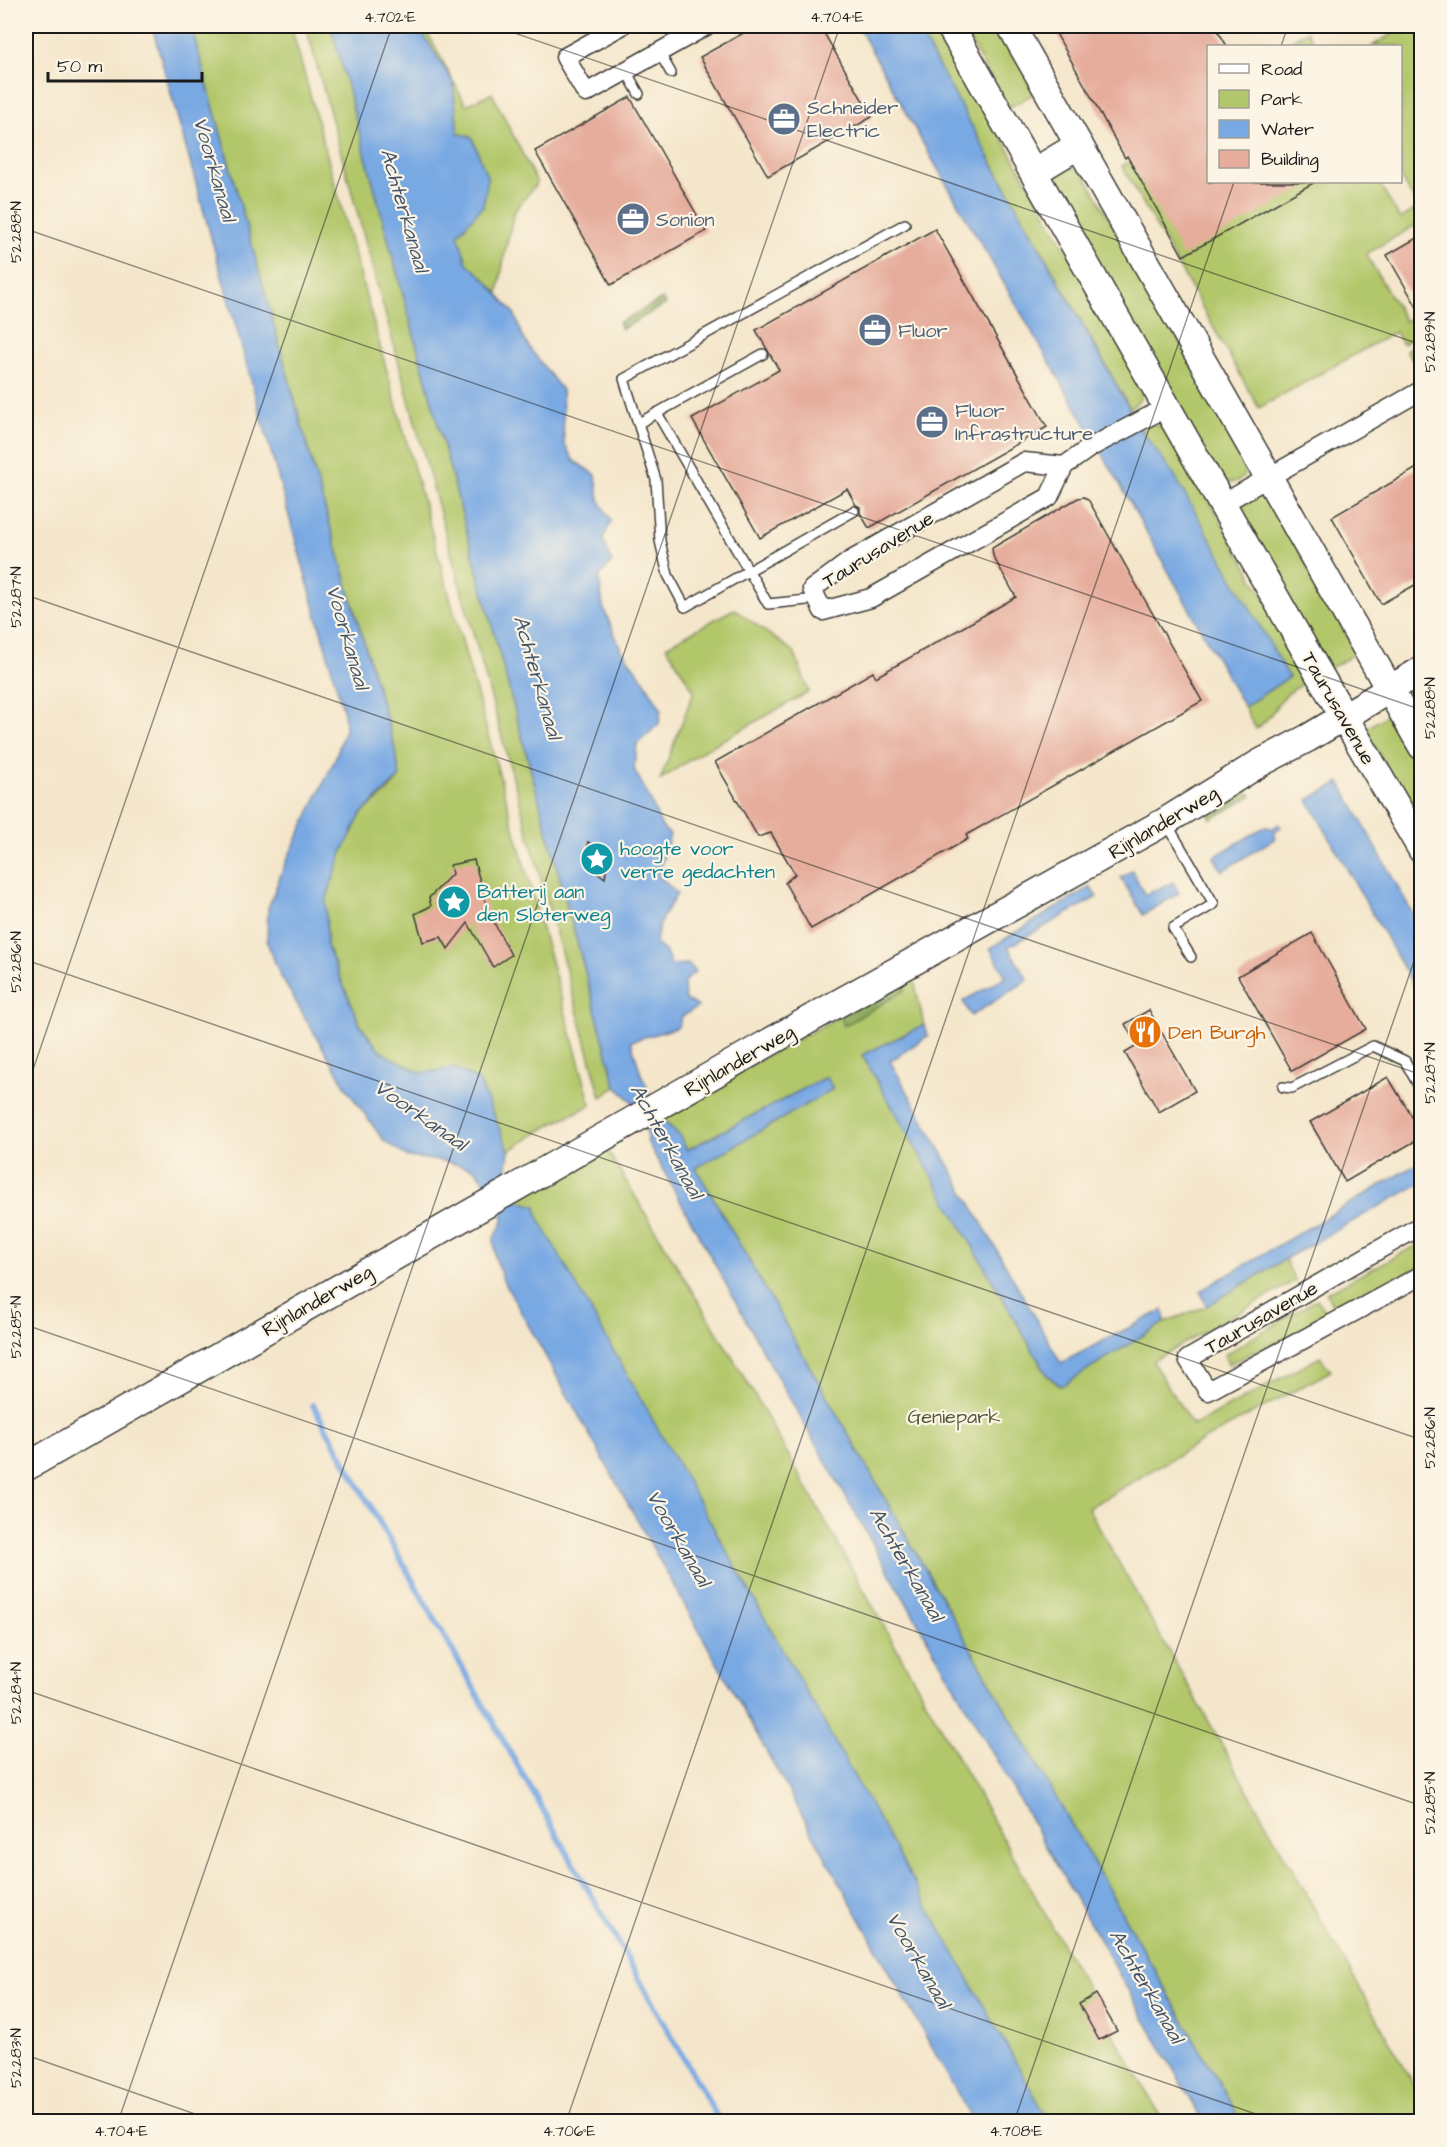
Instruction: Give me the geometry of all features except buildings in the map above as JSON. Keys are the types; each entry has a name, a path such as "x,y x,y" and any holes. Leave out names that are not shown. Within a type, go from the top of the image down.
{"main road":[{"name":"Taurusavenue","path":"950,26 1422,850"},
{"path":"1011,26 1422,746"},
{"path":"1034,172 1079,145"},
{"name":"Rijnlanderweg","path":"26,1467 531,1178 1166,822 1260,764 1422,670"}],"street":[{"path":"621,26 565,57 586,93 706,26"},
{"path":"1222,504 1422,390"},
{"name":"Taurusavenue","path":"1064,466 1024,462 850,561 812,589 823,611 871,598 1049,497 1064,466 1091,447 1167,407"},
{"name":"Taurusavenue","path":"1422,1226 1188,1359 1208,1391 1422,1275"}],"lane":[{"path":"659,52 671,73"},
{"path":"626,71 639,93"},
{"path":"854,511 685,607 668,575 660,541 656,480 624,379 904,224"},
{"path":"639,423 763,354"},
{"path":"657,413 768,604 817,599"},
{"path":"1166,822 1214,904 1173,928 1191,957"},
{"path":"1283,1087 1292,1088 1373,1046 1405,1061 1422,1092"}],"green space":[{"path":"191,26 291,26 591,1105 548,1126 509,1151 479,1081 455,1068 421,1073 386,1055 376,1046 360,1024 327,946 326,900 341,855 361,814 387,792 400,777 394,745 319,488"},
{"path":"306,26 331,26 616,1087 601,1097"},
{"path":"400,26 424,26 466,105 492,93 537,183 514,212 498,293 459,269"},
{"path":"916,26 938,26 1142,381 1141,397 1130,408"},
{"path":"961,26 999,26 1037,92 1008,108"},
{"path":"1405,26 1421,26 1421,222 1366,254 1405,321 1410,319 1419,335 1403,344 1395,332 1259,408 1122,166 1207,116 1207,183 1380,183 1400,219 1418,208 1402,180 1402,45 1374,45"},
{"path":"1307,31 1314,45 1283,45"},
{"path":"1070,168 1083,172 1247,461 1245,474 1238,481 1229,481 1217,476 1053,188 1058,175"},
{"path":"662,299 666,304 622,329 618,323"},
{"path":"1421,340 1421,374 1406,350"},
{"path":"1150,425 1160,425 1170,431 1311,680 1286,696 1256,729 1244,707 1289,677 1142,431"},
{"path":"1256,497 1264,498 1272,504 1357,653 1327,670 1242,512 1244,504"},
{"path":"734,609 794,652 809,692 703,751 660,780 694,691 666,646"},
{"path":"1390,713 1421,770 1421,835 1366,729"},
{"path":"1242,785 1252,796 1211,819 1205,806"},
{"name":"Geniepark","path":"913,976 924,1025 863,1055 1047,1375 1060,1386 1165,1322 1207,1306 1285,1259 1295,1281 1152,1361 1193,1426 1320,1357 1331,1371 1205,1439 1088,1508 1421,2097 1421,2121 1241,2121 696,1168 833,1089 826,1077 687,1150 679,1135 659,1116 840,1016 845,1025 905,990 903,982"},
{"path":"903,982 905,990 844,1026 840,1016"},
{"path":"606,1148 750,1387 1163,2121 1048,2121 537,1217 536,1207 512,1200"},
{"path":"1421,1243 1421,1266 1339,1315 1326,1293"},
{"path":"1317,1299 1330,1318 1228,1364 1224,1355"}],"water":[{"name":"Voorkanaal","path":"152,26 191,26 319,488 394,745 400,777 361,814 341,855 326,900 327,946 360,1025 386,1055 421,1073 455,1068 479,1081 509,1151 505,1179 512,1199 536,1206 538,1217 1049,2121 973,2121 503,1280 495,1257 494,1238 503,1222 502,1205 493,1189 485,1183 475,1169 443,1161 408,1157 384,1141 349,1092 280,975 267,942 268,908 285,864 335,759 345,729 344,713"},
{"name":"Achterkanaal","path":"331,26 418,26 453,82 458,133 472,137 488,179 483,206 458,234 467,263 485,279 514,313 523,337 531,350 562,390 564,443 574,461 596,475 599,499 611,521 603,540 612,562 599,577 603,607 621,649 661,709 659,724 637,744 634,769 662,827 670,835 658,875 677,894 662,918 655,943 665,951 671,965 689,964 695,972 684,982 685,999 698,1007 682,1016 676,1028 631,1041 654,1112 679,1135 687,1150 826,1077 833,1089 696,1168 1241,2121 1203,2121 775,1373 647,1141 643,1116 630,1099 616,1087"},
{"path":"858,26 916,26 1142,431 1174,475 1289,677 1244,707 1113,472"},
{"path":"1340,782 1421,929 1421,999 1308,800"},
{"path":"1278,824 1281,827 1274,833 1276,838 1222,871 1214,857 1266,826 1272,829"},
{"path":"1132,870 1145,895 1173,882 1179,893 1143,915 1121,878"},
{"path":"1090,887 1097,897 1008,947 1028,980 971,1016 963,1001 1006,977 990,948"},
{"path":"924,1025 928,1036 890,1061 1061,1363 1163,1310 1165,1322 1061,1386 1047,1375 862,1055"},
{"path":"1419,1163 1421,1183 1285,1259 1207,1306 1200,1291"}],"waterway":[{"path":"313,1405 720,2122"}],"place":[{"name":"Schneider Electric","path":"784,119"},
{"name":"Sonion","path":"633,219"},
{"name":"Fluor","path":"875,330"},
{"name":"Fluor Infrastructure","path":"932,422"},
{"name":"hoogte voor verre gedachten","path":"597,859"},
{"name":"Batterij aan den Sloterweg","path":"454,902"},
{"name":"Den Burgh","path":"1145,1032"}]}
